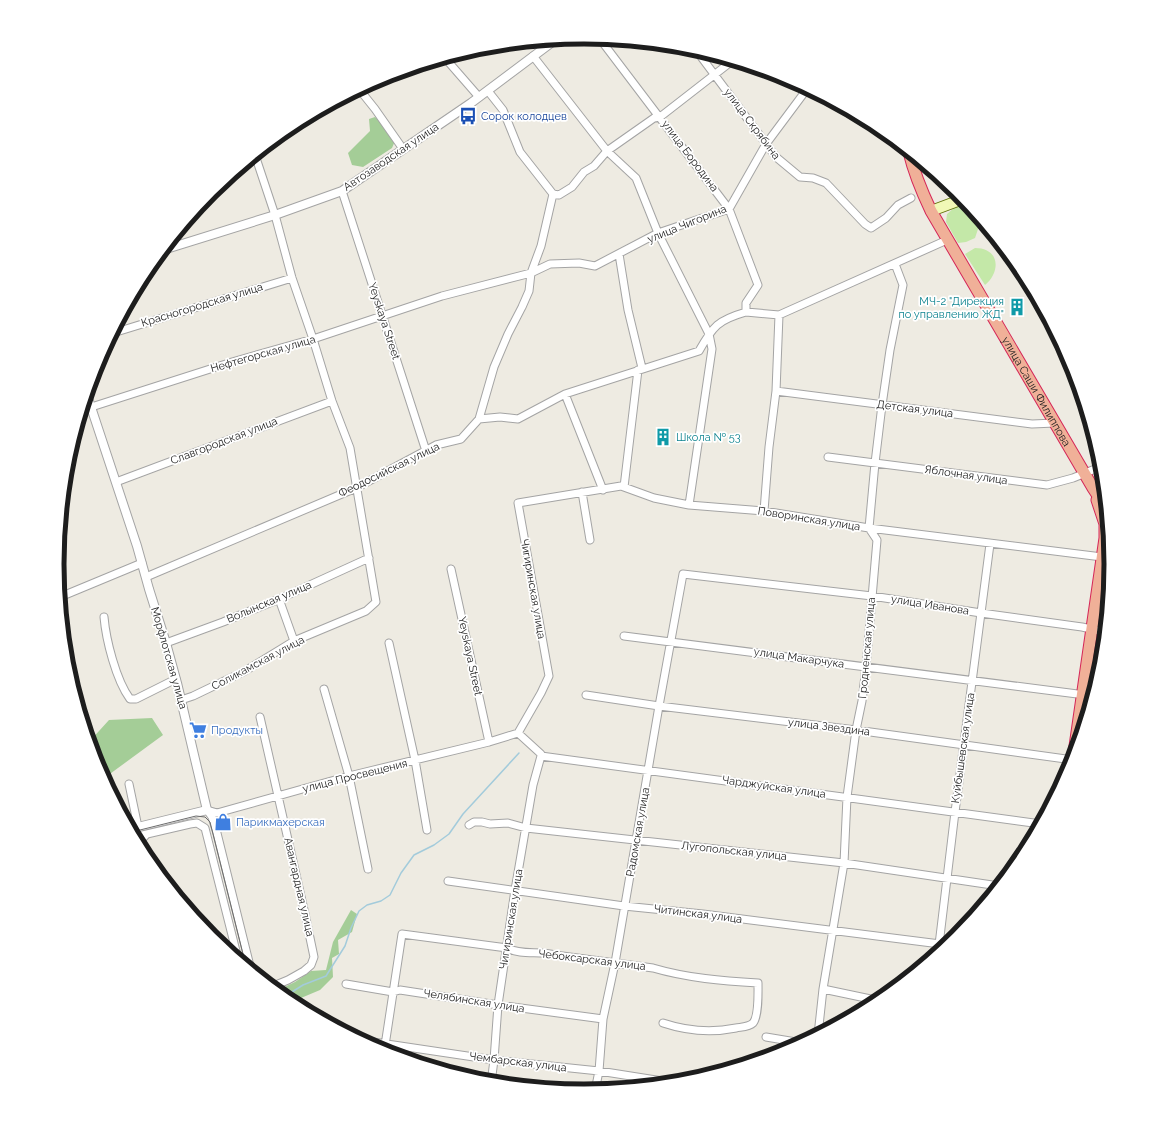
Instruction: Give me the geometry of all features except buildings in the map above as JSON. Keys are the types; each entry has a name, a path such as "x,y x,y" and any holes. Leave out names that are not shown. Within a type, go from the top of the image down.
{"highway":[{"name":"улица Саши Филиппова","path":"911,160 931,212 1100,499"},
{"path":"1093,488 1102,514"},
{"path":"1088,694 1092,630 1104,551"}],"main road":[{"path":"931,212 957,201"}],"street":[{"name":"Автозаводская улица","path":"172,247 275,215 342,191 488,91 547,45"},
{"name":"улица Бородина","path":"604,45 730,209 758,285 746,303 746,312"},
{"path":"533,56 606,151 636,178 658,233 709,334 712,349 688,505"},
{"name":"улица Скрябина","path":"702,58 776,157 800,177 813,178 826,184 865,224 871,228 886,218 898,205 911,198"},
{"path":"449,62 479,97"},
{"path":"488,91 503,110 520,152 553,194 559,195 572,187 584,172 594,166 606,151 654,118 660,117 727,65"},
{"name":"улица Чигорина","path":"442,296 531,273 550,264 579,264 595,266 658,233 730,209 766,144 803,93"},
{"path":"363,94 375,109 403,149"},
{"path":"257,160 275,215 292,278 332,400 350,448 369,558"},
{"name":"Yeyskaya Street","path":"342,191 426,451"},
{"path":"553,194 541,246 531,273 529,291 494,367 479,419 500,417 518,419 565,394 699,351 709,334 723,320 746,312 779,315 948,240"},
{"path":"619,254 628,310 640,369 624,487"},
{"name":"Гродненская улица","path":"819,1028 832,930 844,863 847,797 866,667 877,540 869,528 875,463 890,350 903,285 896,264"},
{"name":"Красногородская улица","path":"119,330 292,278"},
{"name":"Нефтегорская улица","path":"88,407 232,362 313,339 442,296"},
{"path":"764,511 769,447 776,391 779,315"},
{"name":"Детская улица","path":"776,391 1032,424 1055,423"},
{"path":"565,394 603,490"},
{"name":"Славгородская улица","path":"116,482 332,400"},
{"name":"Морфлотская улица","path":"87,410 116,482 166,642 207,810 212,817 217,833 249,963"},
{"name":"Феодосийская улица","path":"146,577 356,488 436,445 461,439 479,419"},
{"name":"Яблочная улица","path":"828,457 1047,486 1095,469"},
{"name":"Поворинская улица","path":"518,503 621,486 654,498 688,505 764,511 869,528 1102,557"},
{"path":"582,492 590,540"},
{"name":"Чигиринская улица","path":"518,503 549,676 518,733"},
{"name":"Куйбышевская улица","path":"939,944 963,746 990,544"},
{"name":"Волынская улица","path":"166,642 279,599 369,558"},
{"name":"Соликамская улица","path":"181,700 193,696 245,671 294,642 366,611 376,602 369,558"},
{"path":"65,594 142,563"},
{"name":"Yeyskaya Street","path":"451,569 489,742"},
{"name":"улица Иванова","path":"683,574 872,596 1082,627 1100,631"},
{"name":"Радомская улица","path":"596,1085 599,1071 603,1019 615,963 683,574"},
{"path":"279,599 294,642"},
{"path":"104,617 119,677 130,699 136,699 176,679"},
{"name":"улица Макарчука","path":"624,636 1088,695"},
{"path":"389,643 415,760 427,830"},
{"path":"324,689 349,776 368,869"},
{"name":"улица Звездина","path":"586,695 659,706 856,730 1067,759"},
{"name":"Авангардная улица","path":"260,717 314,957 311,965 304,971 277,984"},
{"path":"518,733 541,754 541,756"},
{"name":"улица Просвещения","path":"135,828 207,810 217,813 349,776 489,742 518,733"},
{"name":"Чигиринская улица","path":"492,1077 498,1005 515,890 533,785 541,756"},
{"name":"Чарджуйская улица","path":"541,756 1036,823"},
{"path":"128,784 134,826"},
{"name":"Лугопольская улица","path":"469,825 474,822 490,824 508,823 526,828 844,863 994,885"},
{"path":"140,836 197,823 205,828 236,952"},
{"path":"141,839 148,834"},
{"name":"Читинская улица","path":"448,881 624,906 703,914 939,944"},
{"name":"Чебоксарская улица","path":"394,992 402,934 507,948 513,951 542,954 548,953 653,968 667,972 718,980 758,983 756,1016 753,1023 748,1026 718,1031 678,1028 663,1023"},
{"name":"Челябинская улица","path":"346,984 394,992 400,990 603,1019"},
{"path":"823,989 870,999"},
{"path":"385,1043 394,992"},
{"path":"766,1037 791,1041"},
{"name":"Чембарская улица","path":"379,1042 494,1060 599,1071 657,1080"}],"green space":[{"path":"375,117 393,133 395,141 392,148 363,167 352,165 348,153 370,131 369,119"},
{"path":"960,205 979,226 975,238 966,242 958,243 946,222 947,214"},
{"path":"975,248 983,249 989,252 993,256 995,262 994,274 985,285 965,254"},
{"path":"152,718 163,735 108,775 93,738 109,720"},
{"path":"351,910 357,914 352,932 338,940 339,954 332,958 333,977 320,990 299,1000 282,988 295,982 311,971 326,970 333,942"}],"waterway":[{"path":"290,993 303,985 326,976 345,946 359,911 367,905 381,901 390,895 401,873 414,855 434,845 449,834 463,814 519,753"}],"tram line":[{"path":"137,831 196,816 205,817 210,822 244,959"}],"place":[{"name":"Сорок колодцев","path":"468,116"},
{"name":"МЧ-2 \"Дирекция по управлению ЖД\"","path":"1017,307"},
{"name":"Школа № 53","path":"663,437"},
{"name":"Продукты","path":"198,730"},
{"name":"Парикмахерская","path":"223,822"}]}
